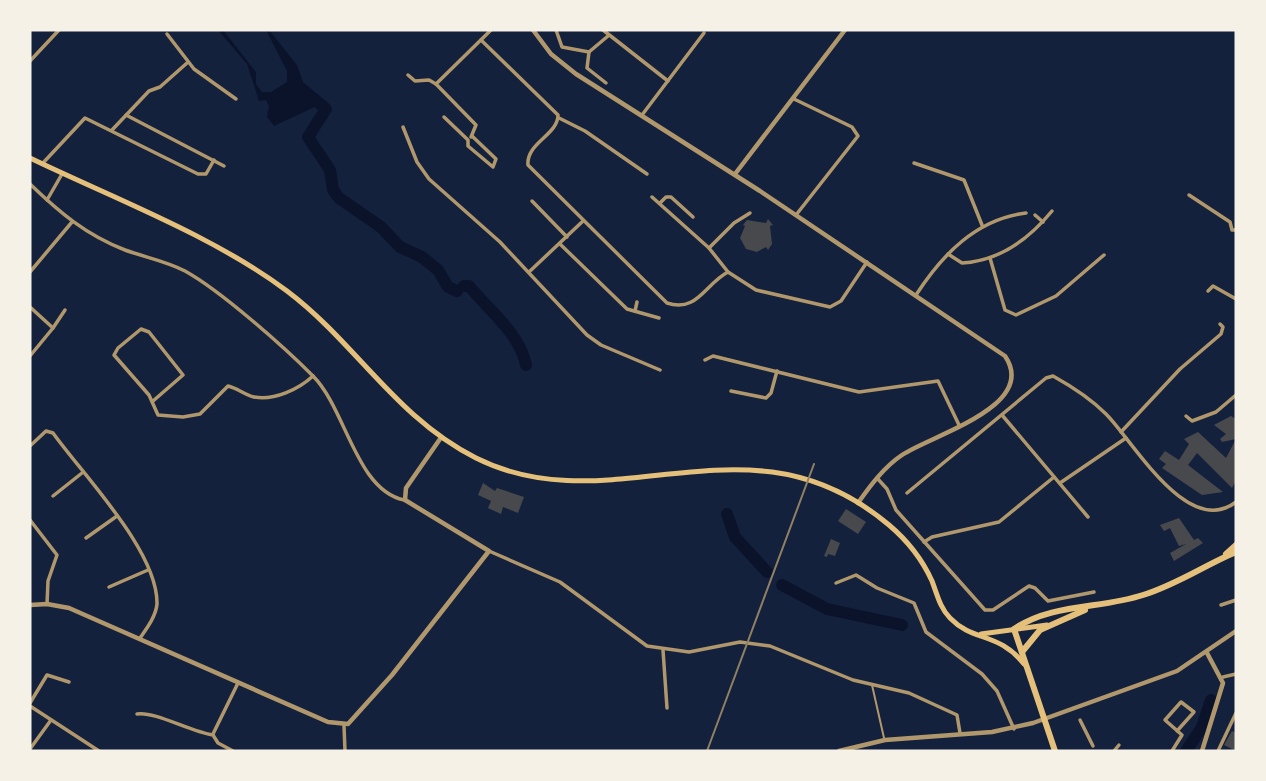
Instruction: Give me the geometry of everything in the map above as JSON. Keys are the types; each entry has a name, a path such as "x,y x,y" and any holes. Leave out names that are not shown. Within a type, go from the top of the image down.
{"highway":[{"path":"1222,558 1236,545"},
{"path":"1055,751 1014,629 1053,612 1086,609 1149,593 1236,552"},
{"path":"1022,652 1035,634 1086,609"}],"main road":[{"path":"30,158 217,248 270,279 320,318 414,418 440,439 510,472 560,480 725,468 759,469 798,476 828,486 858,503 891,527 913,549 949,617 963,628 1005,644 1026,666"},
{"path":"978,634 1049,625"}],"street":[{"path":"30,61 59,30"},
{"path":"436,85 491,30"},
{"path":"533,30 558,60 735,174 1005,356 1012,369 1009,389 1002,399 960,425 901,455 877,478 858,503"},
{"path":"556,30 562,47 589,52"},
{"path":"603,30 668,80"},
{"path":"735,174 845,30"},
{"path":"642,115 704,33"},
{"path":"167,34 187,63 215,87 236,99"},
{"path":"606,83 587,68 589,52 608,36"},
{"path":"481,40 555,111 559,118 585,131 647,174"},
{"path":"112,130 149,91 162,85 187,63"},
{"path":"408,75 415,81 429,80 436,85 476,125 468,140 468,146 493,167 496,159 472,136"},
{"path":"794,99 852,127 858,136 796,215"},
{"path":"127,115 224,166"},
{"path":"444,117 468,140"},
{"path":"42,164 82,119 88,118 202,175 214,160"},
{"path":"559,118 528,155 528,164 667,303 682,306 692,303 728,272"},
{"path":"403,127 421,169 529,272 593,340 660,370"},
{"path":"914,163 964,180 982,225"},
{"path":"47,200 62,174"},
{"path":"30,184 72,222 110,244 187,273 313,376 328,395 372,479 391,496 405,500 489,551 560,582 643,644 663,650 689,652 740,642 791,652 853,680 909,694 952,711 959,721 960,733"},
{"path":"1189,195 1230,222 1234,230"},
{"path":"652,197 709,248 728,272 765,293 830,307 841,301 867,262"},
{"path":"660,203 666,197 671,197 693,217"},
{"path":"532,201 567,237"},
{"path":"948,253 962,263 990,258 1022,240 1052,211"},
{"path":"709,248 733,223 750,213"},
{"path":"916,295 948,253 982,225 1026,213"},
{"path":"1035,215 1043,222"},
{"path":"529,272 583,221"},
{"path":"30,272 72,222"},
{"path":"560,244 623,306 659,318"},
{"path":"990,258 1004,306 1012,315 1021,314 1048,301 1104,255"},
{"path":"1208,291 1210,287 1218,288 1236,299"},
{"path":"635,312 637,302"},
{"path":"30,307 53,328"},
{"path":"30,356 65,310"},
{"path":"1121,432 1180,369 1221,334 1223,327 1220,324"},
{"path":"153,401 183,375 149,332 141,329 114,355 153,401 155,412 162,416 195,416 205,411 228,386 253,397 267,397 289,391 313,376"},
{"path":"705,360 713,356 859,392 938,381 960,425"},
{"path":"730,391 766,398 771,393 777,371"},
{"path":"907,493 1047,374 1056,377 1097,406 1158,477 1189,503 1202,509 1217,511 1236,502"},
{"path":"1186,416 1192,421 1213,413 1236,395"},
{"path":"1002,415 1088,517"},
{"path":"30,446 44,432 50,431 117,516 148,570 155,588 156,608 140,638"},
{"path":"1060,483 1126,438"},
{"path":"405,500 404,492 409,482 440,439"},
{"path":"53,496 82,473"},
{"path":"924,542 932,537 1001,521 1054,477"},
{"path":"877,478 887,489 896,510 985,610 993,610 1029,586 1035,588 1048,601 1094,592"},
{"path":"86,538 117,516"},
{"path":"30,520 32,527 57,555 48,581 47,604"},
{"path":"344,726 356,719 489,551"},
{"path":"109,587 148,570"},
{"path":"836,583 856,575 880,590 914,603 926,632 993,685 1004,701 1014,729"},
{"path":"1221,605 1236,600"},
{"path":"30,605 47,604 69,608 238,683 344,726"},
{"path":"839,751 885,740 1014,729 1159,679 1207,653 1236,631"},
{"path":"663,650 667,708"},
{"path":"1202,751 1222,676 1207,653"},
{"path":"1222,676 1236,674"},
{"path":"69,682 47,675 30,704 99,751"},
{"path":"213,735 238,683"},
{"path":"1172,751 1182,735 1177,731 1165,720 1181,702 1194,712 1177,731"},
{"path":"1218,751 1236,713"},
{"path":"137,714 151,714 193,732 213,735 218,743 233,751"},
{"path":"30,749 51,720"},
{"path":"1080,720 1093,746"},
{"path":"344,726 345,751"},
{"path":"1114,751 1119,745"}],"lane":[{"path":"872,684 885,740"}],"water":[{"path":"218,30 223,30 256,72 256,84 262,92 271,92 287,82 287,71 266,30 269,30 297,65 303,82 329,104 328,111 321,104 274,126 267,117 269,106 266,100 259,101 247,64"}],"building":[{"path":"768,219 773,225 770,226 772,244 768,250 766,247 757,252 746,249 740,238 745,226 743,225 747,220 766,223"},
{"path":"1231,416 1236,419 1236,439 1222,442 1220,439 1226,434 1214,425"},
{"path":"1198,432 1226,458 1236,439 1236,480 1232,488 1197,453 1188,465 1223,492 1202,495 1162,468 1166,464 1159,459 1165,451 1179,460 1189,444 1184,439"},
{"path":"483,483 495,491 497,488 524,497 518,513 503,507 501,514 488,508 491,501 478,495"},
{"path":"846,509 866,522 858,534 838,521"},
{"path":"1179,518 1194,540 1198,538 1203,543 1174,561 1170,553 1186,544 1179,546 1170,528 1164,531 1160,525"},
{"path":"831,539 840,543 835,556 828,554 827,557 824,556"},
{"path":"1232,731 1236,733 1236,751 1224,745"}],"waterway":[{"path":"314,99 326,109 308,137 330,170 333,190 339,198 381,227 400,247 422,257 438,270 448,287 457,291"},
{"path":"464,286 469,286 510,332 526,365"},
{"path":"727,514 735,537 767,572"},
{"path":"782,585 827,609 902,625"},
{"path":"1186,751 1202,727 1211,700"}],"railway":[{"path":"707,751 814,464"}]}
